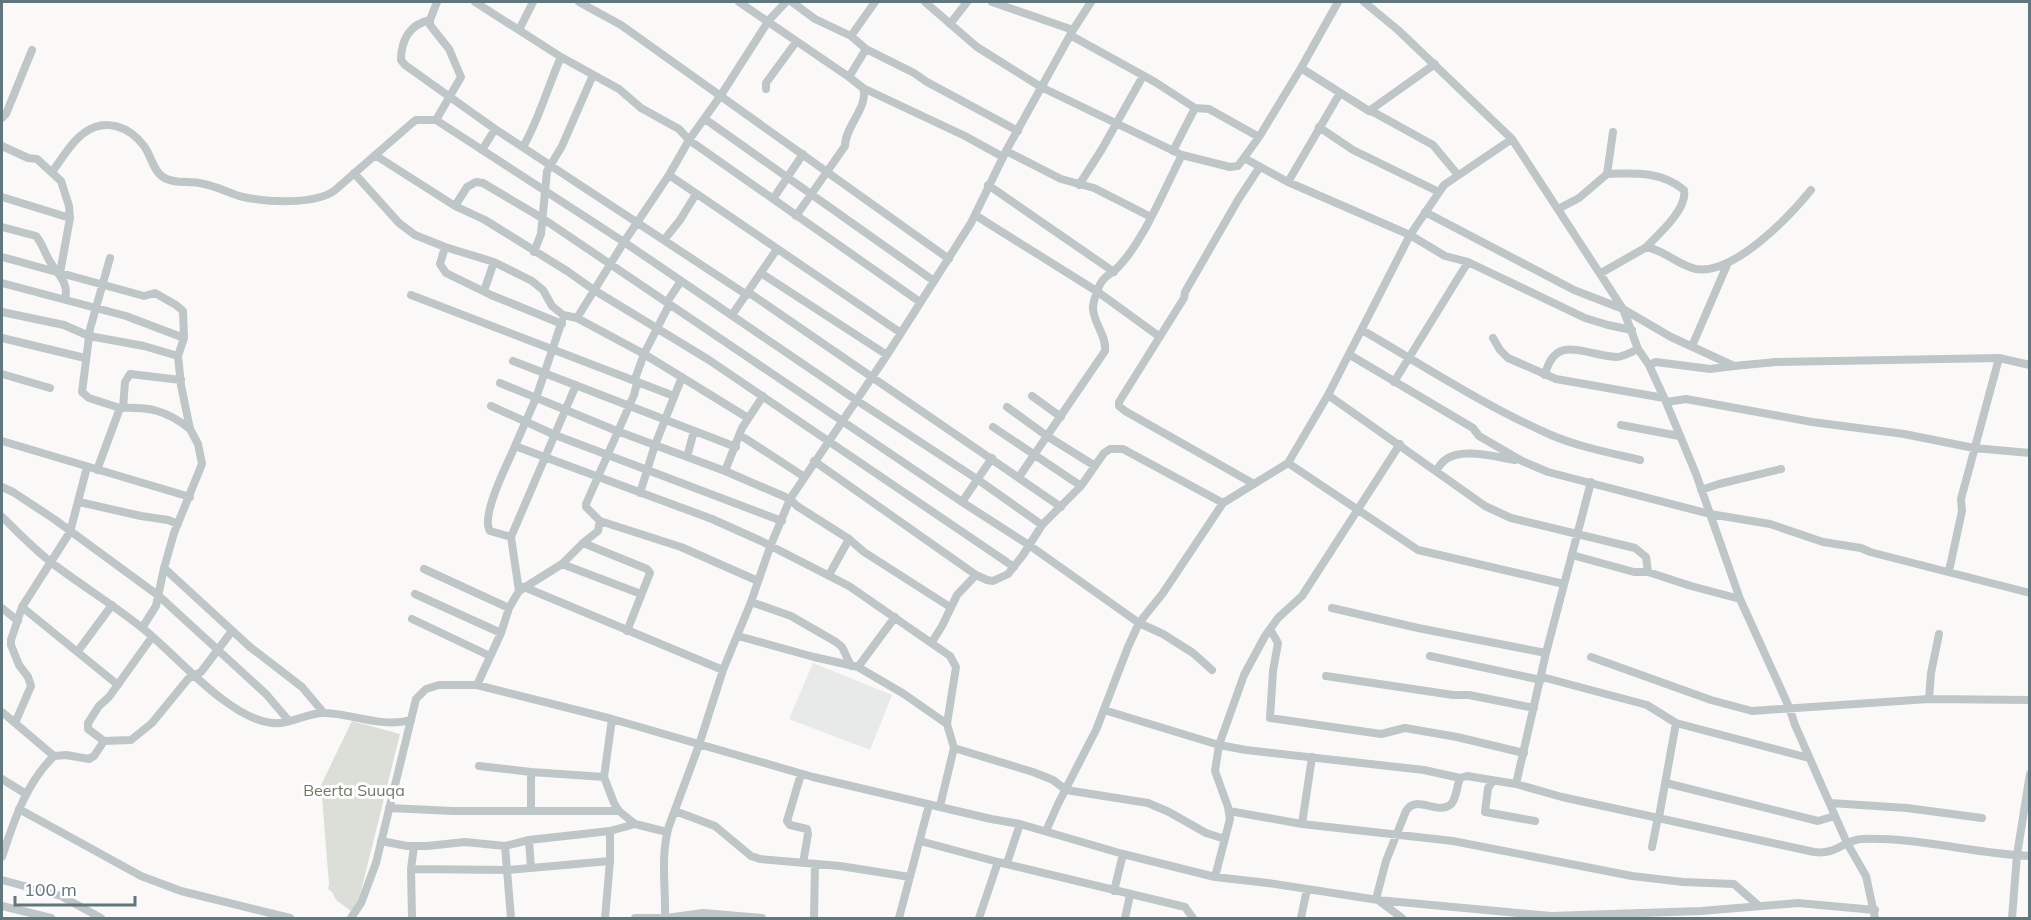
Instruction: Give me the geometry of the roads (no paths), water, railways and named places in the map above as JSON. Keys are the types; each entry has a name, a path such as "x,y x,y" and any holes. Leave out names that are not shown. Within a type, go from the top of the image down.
{"street":[{"path":"436,120 461,77 449,49 430,25 437,2"},
{"path":"475,2 561,57 619,89 641,108 679,129 689,140 920,302"},
{"path":"519,30 533,2"},
{"path":"579,2 621,25 949,259"},
{"path":"739,2 769,20 796,42 863,88 1061,179 1094,188 1151,217"},
{"path":"773,2 775,13"},
{"path":"577,318 689,140 769,20 786,2"},
{"path":"792,2 815,19 851,36 866,49 1018,131"},
{"path":"851,36 875,2"},
{"path":"925,2 977,47 1041,87 1182,155 1234,167 1238,166 1259,137 1338,2"},
{"path":"950,24 967,2"},
{"path":"992,2 1071,32 1195,108 1209,109 1259,137"},
{"path":"762,918 703,913 666,918 664,854 667,832 699,745 723,670 790,499 803,476 887,355 949,259 975,215 1004,154 1090,2"},
{"path":"351,918 361,903 376,863 416,699 426,689 439,685 477,685 612,719 801,774 1020,824 1123,854 1215,877 1378,900 1551,917 1636,916 1798,903 1875,914 1866,876 1847,843 1740,599 1696,474 1649,365 1638,349 1623,309 1512,139 1435,64 1364,2"},
{"path":"430,20 416,23 410,29 400,60 495,129 747,293 1061,507"},
{"path":"766,89 766,83 796,42"},
{"path":"849,77 866,49"},
{"path":"2,118 6,114 32,50"},
{"path":"523,147 533,129 561,57"},
{"path":"1369,111 1435,64"},
{"path":"1301,68 1369,111 1433,145 1458,175"},
{"path":"534,252 541,234 546,177 593,75"},
{"path":"1079,185 1143,76"},
{"path":"796,216 845,146 846,135 865,98 863,88"},
{"path":"1288,182 1340,93"},
{"path":"1173,151 1195,108"},
{"path":"705,119 934,281"},
{"path":"52,172 84,133 109,124 124,127 135,136 145,147 156,170 164,178 200,183 244,197 297,201 320,198 345,183 416,120 436,120 624,242 1042,525"},
{"path":"1319,127 1353,150 1439,192"},
{"path":"483,150 495,129"},
{"path":"1607,174 1613,132"},
{"path":"1046,831 1104,710 1139,623 1163,593 1223,503 1288,463 1350,355 1410,235 1444,185 1512,139"},
{"path":"2,146 21,155 37,159 61,181 66,193 70,218 60,273"},
{"path":"773,199 804,154"},
{"path":"375,155 455,206 485,220 594,290 657,327 763,396 1014,567"},
{"path":"1019,477 1105,351 1105,343 1093,312 1093,304 1103,280 1113,272 1131,250 1151,217 1182,155"},
{"path":"1244,158 1288,182 1410,235 1445,256 1468,262 1585,318 1608,326 1632,330"},
{"path":"1254,483 1119,406 1120,399 1184,298 1185,292 1238,200 1259,168"},
{"path":"1558,209 1579,198 1607,174 1636,172 1665,179 1684,190 1685,197 1667,227 1645,248 1601,273"},
{"path":"354,173 399,223 415,235 494,262 538,285 563,319"},
{"path":"669,175 901,333"},
{"path":"455,206 467,187 476,182 483,183 542,218 610,266 1029,545 1139,623 1163,634 1193,653 1212,670"},
{"path":"988,185 1113,272"},
{"path":"1645,248 1655,249 1698,269 1727,264 1758,243 1791,214 1811,190"},
{"path":"664,240 696,194"},
{"path":"2,197 70,218"},
{"path":"1425,213 1574,290 1623,309 1671,337 1734,366"},
{"path":"975,215 1098,292 1160,337"},
{"path":"2,227 36,236 50,263 60,273 67,291 65,299"},
{"path":"445,247 440,264 443,271 484,291 563,319 577,318 644,354 748,418"},
{"path":"732,315 777,249"},
{"path":"2,257 144,296 155,293 176,305 184,315 184,338 178,356 190,429 198,444 202,464 178,524 164,568 156,606 142,628"},
{"path":"110,258 89,336 83,394 121,408 162,411 190,429"},
{"path":"484,291 494,262"},
{"path":"1394,382 1468,262"},
{"path":"1692,346 1727,264"},
{"path":"761,273 887,355"},
{"path":"681,281 644,354 635,379 637,384 634,395 586,507 600,521 681,547 758,581"},
{"path":"2,283 126,316 184,338"},
{"path":"411,295 635,379 674,396"},
{"path":"2,312 64,326 89,336 134,343 178,356"},
{"path":"511,537 490,531 487,523 493,499 536,398 563,319"},
{"path":"1362,330 1504,412 1554,436 1640,460"},
{"path":"2,338 85,358"},
{"path":"1493,338 1508,358 1556,379 1665,400 1686,399 1812,422 1904,434 1974,448 2030,453"},
{"path":"1545,375 1548,362 1556,353 1567,349 1618,357 1638,349"},
{"path":"1350,355 1473,428 1479,436 1522,461 1548,472 1710,514 1770,525 1823,542 1862,548 2030,593"},
{"path":"1649,365 1656,362 1710,369 1776,362 1998,358 2030,365"},
{"path":"1949,571 1962,511 1961,499 1998,358"},
{"path":"513,360 736,447"},
{"path":"2,374 50,388"},
{"path":"97,470 121,408 125,382 130,374 181,380"},
{"path":"640,493 655,445 682,377"},
{"path":"500,383 617,431 725,471 790,499 849,539 864,552 950,607"},
{"path":"521,589 511,537 576,385"},
{"path":"1328,395 1485,506 1511,518 1635,548 1647,557 1648,572"},
{"path":"725,471 748,418 763,396"},
{"path":"1032,396 1061,417"},
{"path":"490,406 555,435 782,521"},
{"path":"1007,407 1047,436 1095,466"},
{"path":"1621,425 1679,436"},
{"path":"993,427 1081,486"},
{"path":"687,457 694,431"},
{"path":"740,435 803,476"},
{"path":"2,441 190,497"},
{"path":"1215,877 1230,819 1215,771 1219,745 1244,675 1270,629 1278,618 1302,596 1400,444"},
{"path":"515,446 712,519 829,575 849,586 950,656 956,668 947,724 954,748 940,806"},
{"path":"814,461 976,575 993,581 1008,574 1042,525 1081,486 1104,453 1110,449 1123,449 1223,503"},
{"path":"1436,471 1444,460 1453,455 1481,453 1522,461"},
{"path":"962,502 992,458"},
{"path":"1288,463 1418,550 1564,584"},
{"path":"15,723 31,686 11,645 22,607 70,532 87,467"},
{"path":"1701,490 1719,483 1781,470"},
{"path":"1516,784 1546,653 1591,482"},
{"path":"2,487 46,513 159,596 266,694 289,721"},
{"path":"79,502 178,524"},
{"path":"2,517 51,562 142,628 236,709 273,723 323,712 388,723 411,720"},
{"path":"477,685 501,633 509,608 521,589 562,564 598,531 600,521"},
{"path":"829,575 849,539"},
{"path":"583,543 647,569 650,573 627,631"},
{"path":"1572,555 1634,572 1648,572 1740,599"},
{"path":"562,564 641,594"},
{"path":"164,568 250,647 302,687 323,712"},
{"path":"424,569 509,608"},
{"path":"932,642 957,595 976,575"},
{"path":"521,589 723,670"},
{"path":"415,594 501,633"},
{"path":"751,602 790,616 836,642 855,666"},
{"path":"78,651 112,605"},
{"path":"22,607 118,685"},
{"path":"2,608 18,621"},
{"path":"1332,608 1418,628 1546,653"},
{"path":"855,666 895,617"},
{"path":"412,620 490,656"},
{"path":"1270,629 1278,643 1270,718 1273,720 1381,734 1405,728 1457,736 1524,753"},
{"path":"152,637 118,685 99,706 87,726 104,741 131,740 152,723 188,679 201,672 232,631"},
{"path":"1929,699 1931,673 1939,634"},
{"path":"738,636 855,666 904,694 947,724"},
{"path":"1430,656 1541,678 1635,701 1647,705 1676,723 1809,758"},
{"path":"1591,657 1711,700 1752,711 1929,699 2030,700"},
{"path":"1326,676 1453,695 1469,695 1534,708"},
{"path":"1104,710 1219,745 1424,770 1460,778 1467,776 1516,784 1562,797 1823,853 1842,848 1847,843 1861,839 1933,843 2030,856"},
{"path":"2,712 54,756 89,759 94,756 104,741"},
{"path":"612,719 604,777 619,811 635,824 667,832"},
{"path":"1652,847 1676,723"},
{"path":"954,748 1033,772 1053,780 1066,790 1148,803 1169,812 1194,828 1225,839"},
{"path":"2,857 26,794 54,756"},
{"path":"1302,824 1312,757"},
{"path":"479,766 604,777"},
{"path":"531,772 531,811"},
{"path":"801,774 787,821 790,825 807,829 802,863"},
{"path":"2012,918 2017,855 2029,775"},
{"path":"1402,918 1378,900 1377,895 1395,835 1409,806 1415,804 1444,807 1453,802 1460,778"},
{"path":"2,779 26,794"},
{"path":"1493,781 1488,788 1485,812 1535,821"},
{"path":"1666,783 1818,821 1835,816"},
{"path":"1830,803 1907,808 1982,818"},
{"path":"899,918 930,805"},
{"path":"389,808 453,811 619,811"},
{"path":"19,809 141,876 181,891 290,918"},
{"path":"675,811 715,826 751,856 760,859 910,877"},
{"path":"1229,811 1302,824 1453,841 1632,876 1683,882 1734,884 1759,906"},
{"path":"381,841 414,846 465,842 506,846 529,840 610,831 635,824"},
{"path":"979,918 1020,824"},
{"path":"605,918 610,831"},
{"path":"529,840 531,868"},
{"path":"920,841 1185,908 1193,918"},
{"path":"412,918 411,869 414,846"},
{"path":"506,846 511,918"},
{"path":"1114,891 1123,854"},
{"path":"411,869 507,870 610,861"},
{"path":"814,918 815,864"},
{"path":"2,880 61,896 101,918"},
{"path":"1301,918 1306,889"},
{"path":"1125,918 1130,895"},
{"path":"2,906 51,918"},
{"path":"635,918 659,918"}],"park label":[{"name":"Beerta Suuqa","path":"354,790"}]}
